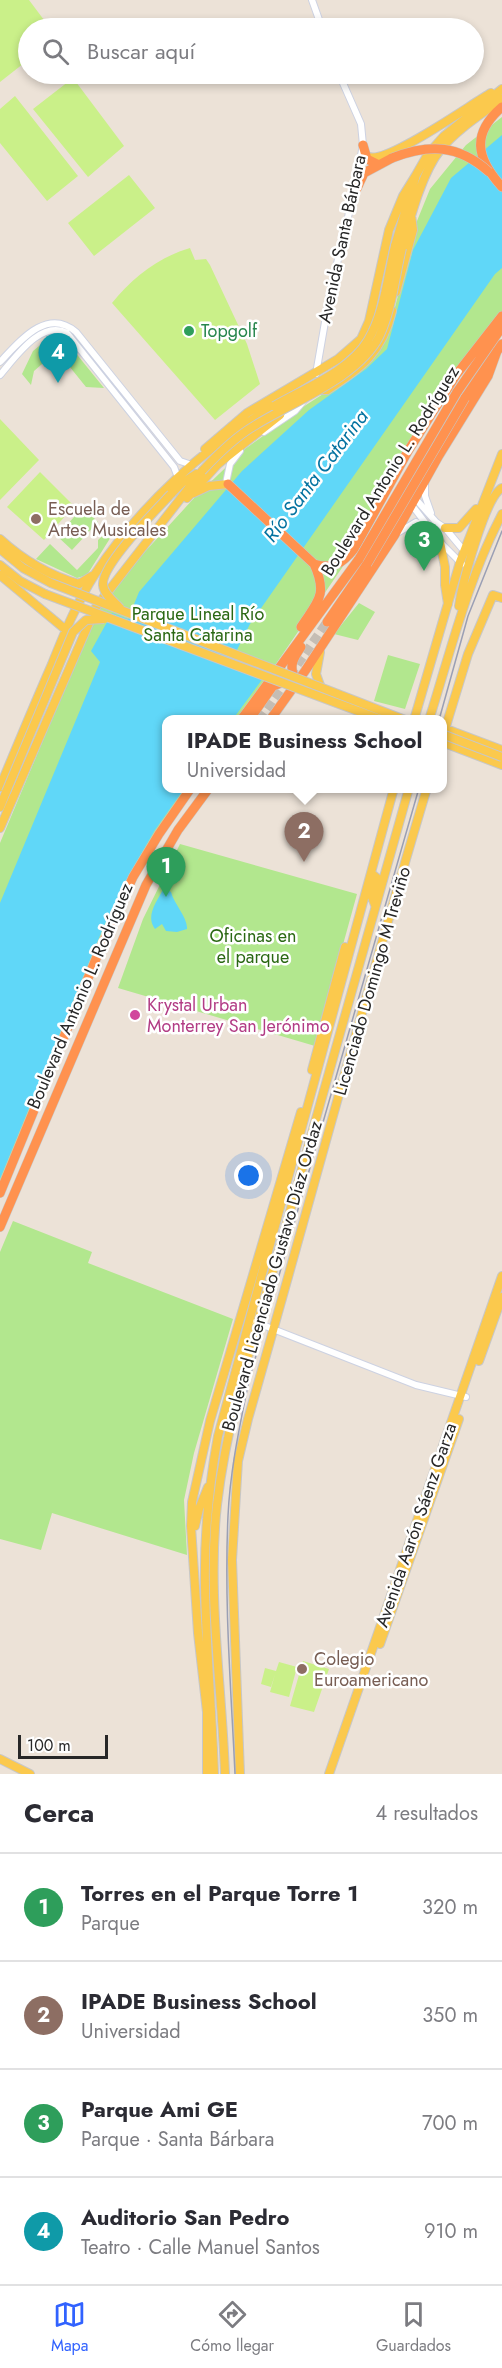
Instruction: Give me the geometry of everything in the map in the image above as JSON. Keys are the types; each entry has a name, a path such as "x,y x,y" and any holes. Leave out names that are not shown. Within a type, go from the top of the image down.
{"highway":[{"path":"489,172 482,153 481,135 487,122 501,105"},
{"path":"352,199 362,176 377,164 413,150 438,148 459,153 489,172 502,187"},
{"path":"364,149 367,160 377,164"},
{"path":"314,564 328,567 344,562 354,549 376,512 382,495 456,375 502,316"},
{"name":"Boulevard Antonio L. Rodríguez","path":"327,622 502,327"},
{"path":"274,715 394,536 488,376 499,348"},
{"name":"Boulevard Antonio L. Rodríguez","path":"461,395 499,348"},
{"path":"227,483 314,564 322,581 321,594 296,635 290,652"},
{"name":"Boulevard Antonio L. Rodríguez","path":"245,715 342,581 363,561"},
{"path":"297,682 291,670 293,658 322,616 342,581"},
{"path":"253,715 276,684 288,681 297,682"},
{"path":"276,684 286,687 288,696"},
{"name":"Boulevard Antonio L. Rodríguez","path":"0,1193 100,949 133,878 154,841 188,793"},
{"name":"Boulevard Antonio L. Rodríguez","path":"0,1227 146,885 167,848 205,793"},
{"path":"193,809 211,793"}],"main road":[{"path":"364,149 372,159 390,154 502,88"},
{"path":"123,610 103,586 105,576 134,534 168,492 177,475 247,413 316,373 354,346 366,329 389,230 403,196 436,144 502,88"},
{"path":"0,807 3,789 66,630 95,574 122,537 168,492 248,421 333,373 364,346 376,323 399,247 433,160 441,149 501,105"},
{"path":"0,828 96,607 156,527 202,471 251,427 334,380 364,357 374,345 383,326 416,175"},
{"path":"316,373 318,387 327,390 359,369 383,340 412,236 411,215"},
{"path":"156,527 218,464 294,406 299,398 291,387"},
{"path":"445,528 454,530 462,526 477,508 502,454"},
{"path":"168,492 202,471"},
{"path":"187,498 206,487 227,483"},
{"path":"467,555 494,495 502,488"},
{"path":"431,715 459,621 467,555 485,493"},
{"path":"415,715 448,604 467,568 478,564 501,517"},
{"path":"0,539 18,555 52,574 79,584 86,582 95,574"},
{"path":"440,542 446,567 444,585 448,604"},
{"path":"0,549 23,568 51,583 392,715"},
{"path":"0,565 20,581 45,594 369,715"},
{"path":"0,575 66,630"},
{"path":"447,718 486,608 493,595 502,598"},
{"path":"3,789 73,632 89,619 118,621"},
{"path":"321,647 316,674 322,692"},
{"path":"297,682 382,715"},
{"path":"447,732 502,750"},
{"path":"447,733 502,761"},
{"path":"447,742 502,761"},
{"name":"Boulevard Licenciado Gustavo Díaz Ordaz","path":"225,1774 214,1579 217,1508 225,1447 253,1321 393,793"},
{"name":"Boulevard Licenciado Gustavo Díaz Ordaz","path":"214,1774 205,1551 211,1478 222,1416 253,1321 408,793"},
{"name":"Licenciado Domingo M Treviño","path":"240,1774 232,1560 238,1461 378,950 426,793"},
{"path":"371,873 377,878 372,897 376,906"},
{"name":"Boulevard Licenciado Gustavo Díaz Ordaz","path":"207,1774 207,1712 198,1633 191,1526 192,1502 202,1452 308,1089 354,918 363,888 371,873"},
{"name":"Avenida Aarón Sáenz Garza","path":"464,1396 502,1276"},
{"name":"Avenida Aarón Sáenz Garza","path":"332,1772 464,1396 502,1296"},
{"path":"194,1559 196,1518 211,1478"},
{"path":"0,1759 30,1774"}],"street":[{"path":"312,0 318,18"},
{"name":"Avenida Santa Bárbara","path":"227,483 228,470 237,453 303,403 313,386 328,302 364,149 359,117 344,84"},
{"path":"0,362 25,337 40,326 56,322 67,325 76,332 180,461 189,464"},
{"path":"0,375 38,336 57,330 67,333 174,467 177,475"},
{"path":"408,451 402,475 413,502 440,542 467,568"},
{"path":"425,480 426,504 436,522"},
{"path":"382,495 391,492 402,495 413,502 445,528 467,555 478,564"},
{"path":"394,536 413,523 419,522 429,527"},
{"path":"253,1321 416,1384 464,1396"}],"green space":[{"path":"0,0 29,0 42,18 18,18 18,68 0,82"},
{"path":"65,84 78,84 124,146 88,177 33,109"},
{"path":"15,96 78,176 47,201 0,143 0,109"},
{"name":"Río Santa Catarina","path":"502,117 502,318 460,371 346,562 241,715 162,715 162,793 187,793 148,848 0,1188 0,843 98,609 131,567 195,497 245,449 306,405 365,367 377,353 391,323 417,221 430,189 466,145"},
{"path":"129,175 155,208 94,256 68,223"},
{"name":"Topgolf","path":"190,248 195,260 206,259 210,265 247,344 260,384 215,420 112,303 128,285 147,270 168,257"},
{"path":"51,336 66,341 104,388 86,387 57,351 34,371 31,385 22,374 33,351"},
{"path":"0,419 39,460 0,500"},
{"path":"40,472 74,506 44,540 7,507"},
{"path":"83,507 98,522 72,550 57,536"},
{"path":"110,529 114,532 87,575 77,578 36,559 50,544 77,570 98,548 98,540"},
{"path":"359,603 375,612 358,640 334,634"},
{"path":"388,655 420,664 405,709 374,701"},
{"name":"Oficinas en el parque","path":"180,844 357,894 315,1046 118,988 143,919"},
{"path":"13,1221 92,1252 88,1263 233,1319 194,1453 184,1500 187,1555 52,1513 41,1550 0,1539 0,1252"},
{"path":"303,1661 329,1669 314,1712 290,1706"},
{"path":"279,1662 297,1667 289,1697 270,1692 275,1674 271,1687 261,1684 265,1668 276,1671"}],"water":[{"name":"Río Santa Catarina","path":"502,135 502,268 495,274 250,624 232,660 267,673 236,715 162,715 162,793 181,793 155,830 130,873 104,926 0,1179 0,903 100,662 91,651 112,613 128,619 139,592 242,471 309,410 366,369 387,349 413,250 451,178"},
{"path":"164,888 171,892 187,929 177,932 166,931 162,924 155,929 152,924 155,903"}],"tunnel":[{"path":"262,715 327,622"}],"railway":[{"path":"440,715 468,616 502,531"},
{"path":"235,1774 228,1645 227,1548 229,1499 239,1431 249,1380 418,793"}],"place":[{"name":"Topgolf","path":"189,331"},
{"name":"Auditorio San Pedro","path":"58,383"},
{"name":"Escuela de Artes Musicales","path":"36,519"},
{"name":"Parque Ami GE","path":"424,571"},
{"name":"IPADE Business School","path":"304,862"},
{"name":"Torres en el Parque Torre 1","path":"166,897"},
{"name":"Krystal Urban Monterrey San Jerónimo","path":"135,1015"},
{"name":"Colegio Euroamericano","path":"302,1669"}],"park label":[{"name":"Parque Lineal Río Santa Catarina","path":"198,624"}]}
